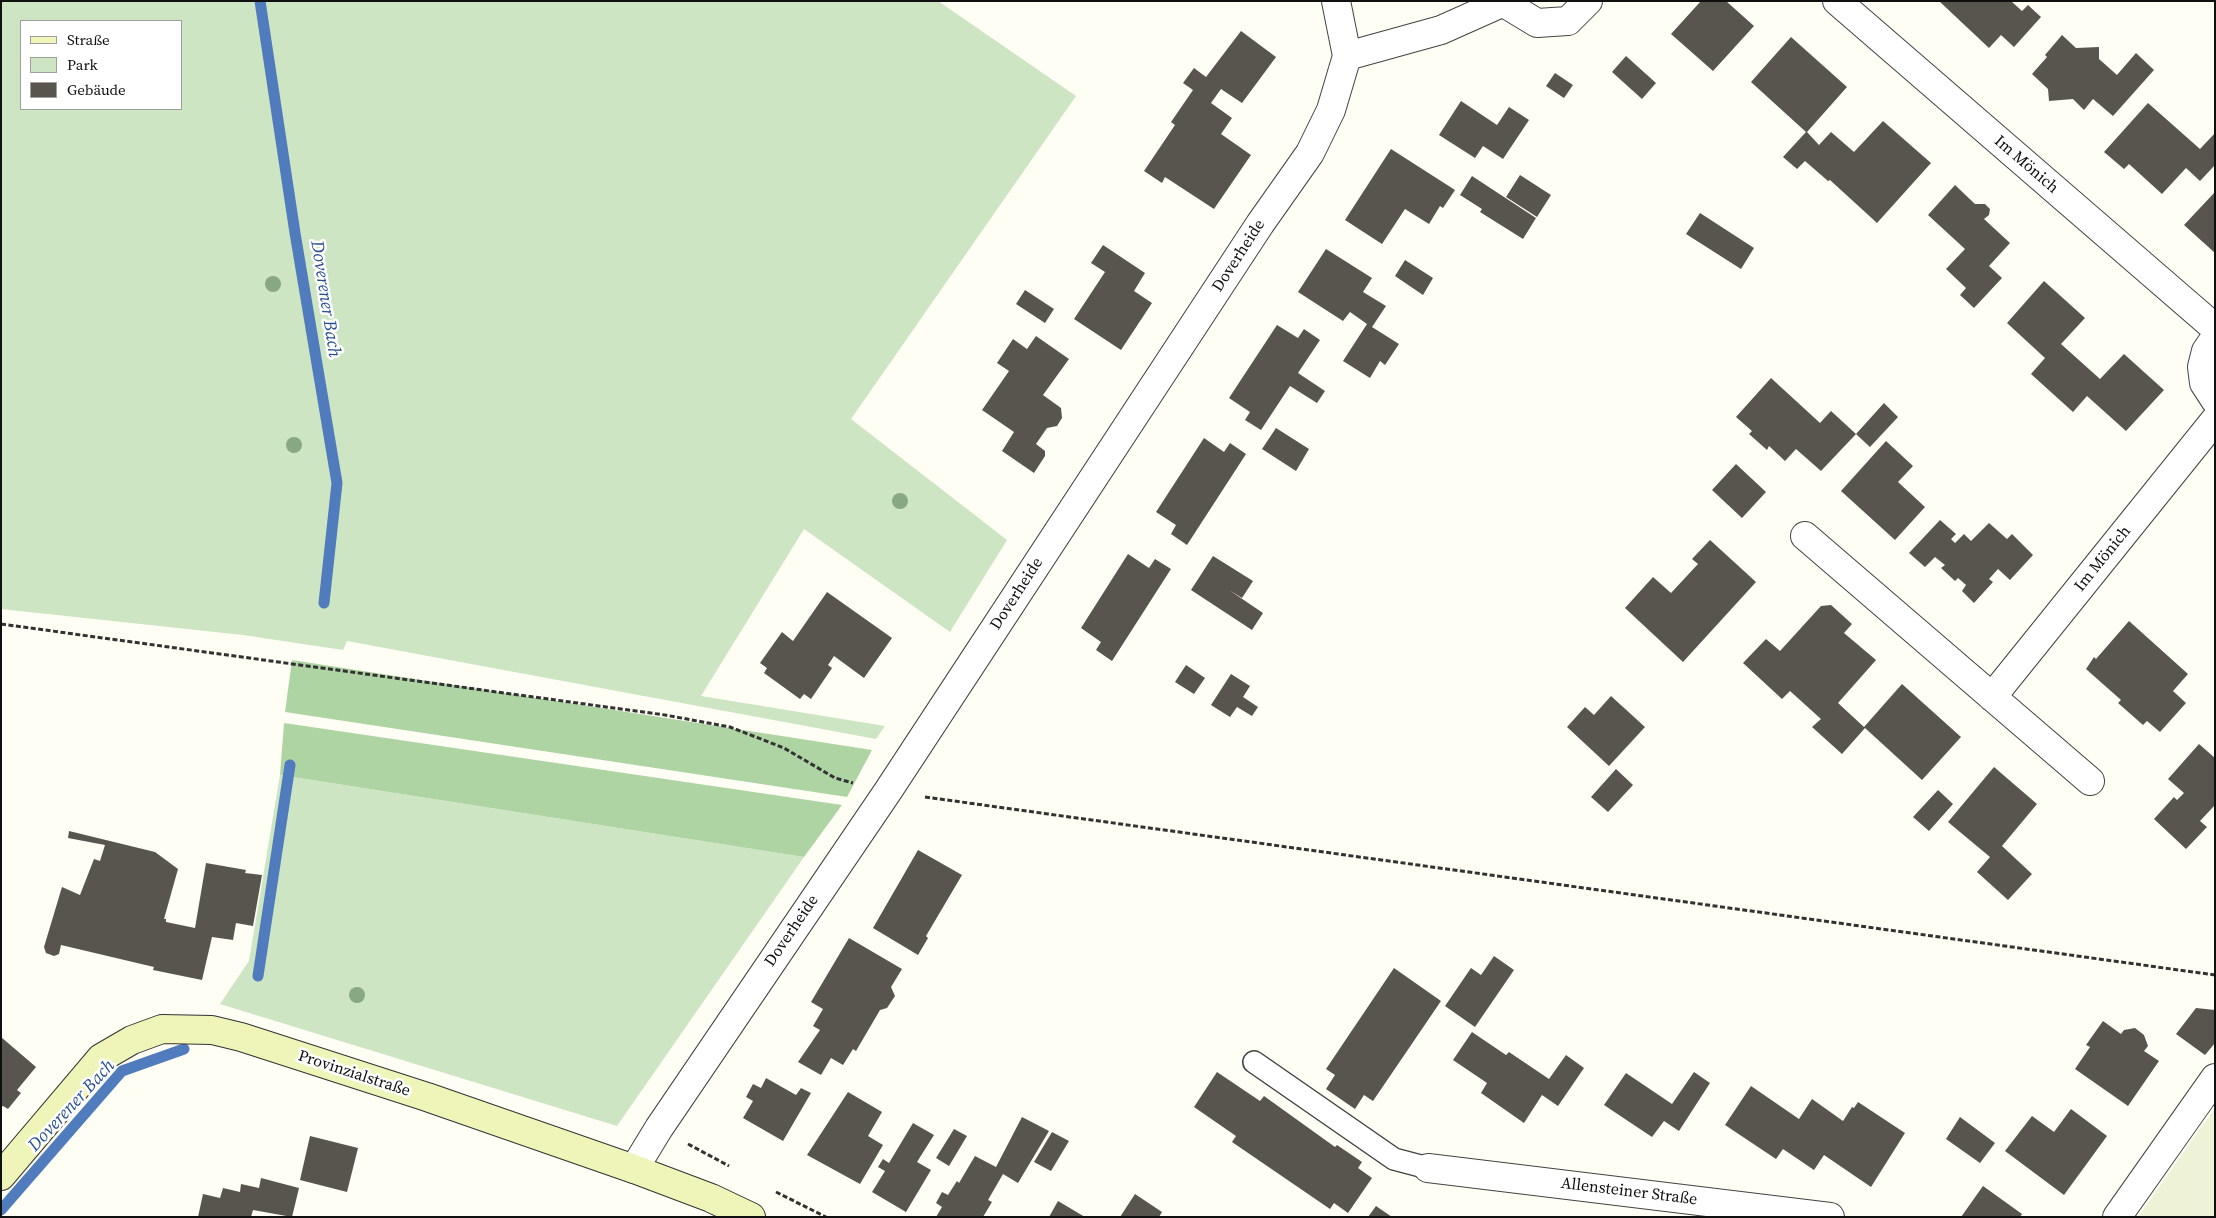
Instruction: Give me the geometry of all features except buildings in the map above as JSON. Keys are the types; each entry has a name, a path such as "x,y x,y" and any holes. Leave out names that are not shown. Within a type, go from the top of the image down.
{"main road":[{"name":"Provinzialstraße","path":"1,1176 101,1058 132,1040 162,1029 212,1030 241,1037 427,1097 634,1169 711,1198 751,1217"}],"street":[{"name":"Doverheide","path":"634,1169 659,1128 888,791 1260,224 1310,153 1331,110 1347,56 1336,1"},
{"path":"1347,56 1440,30 1505,2 1537,23 1568,21 1588,1"},
{"name":"Im Mönich","path":"1838,1 2215,328"},
{"path":"2215,338 2206,351 2202,368 2204,383 2215,400"},
{"name":"Im Mönich","path":"1992,697 2215,420"},
{"path":"1805,536 2090,781"},
{"path":"2117,1217 2215,1078"},
{"name":"Allensteiner Straße","path":"1428,1168 1830,1217"}],"lane":[{"path":"1254,1062 1394,1159 1428,1168"}],"path":[{"path":"1,624 665,715 730,727 784,748 835,778 888,791 2215,975"}],"green space":[{"path":"1,1 938,1 1076,96 851,419 1007,540 950,632 804,529 701,696 885,726 876,739 347,641 343,650 243,635 1,609"},
{"path":"292,660 872,750 847,797 285,712"},
{"path":"284,723 842,805 804,857 280,775"},
{"path":"280,775 804,857 617,1126 220,1004 249,961"},
{"path":"2215,1109 2215,1217 2138,1217 2200,1129"}],"waterway":[{"name":"Doverener Bach","path":"260,1 295,233 337,483 324,603"},
{"name":"Doverener Bach","path":"258,976 290,765"},
{"name":"Doverener Bach","path":"1,1210 122,1071 184,1049"}]}
